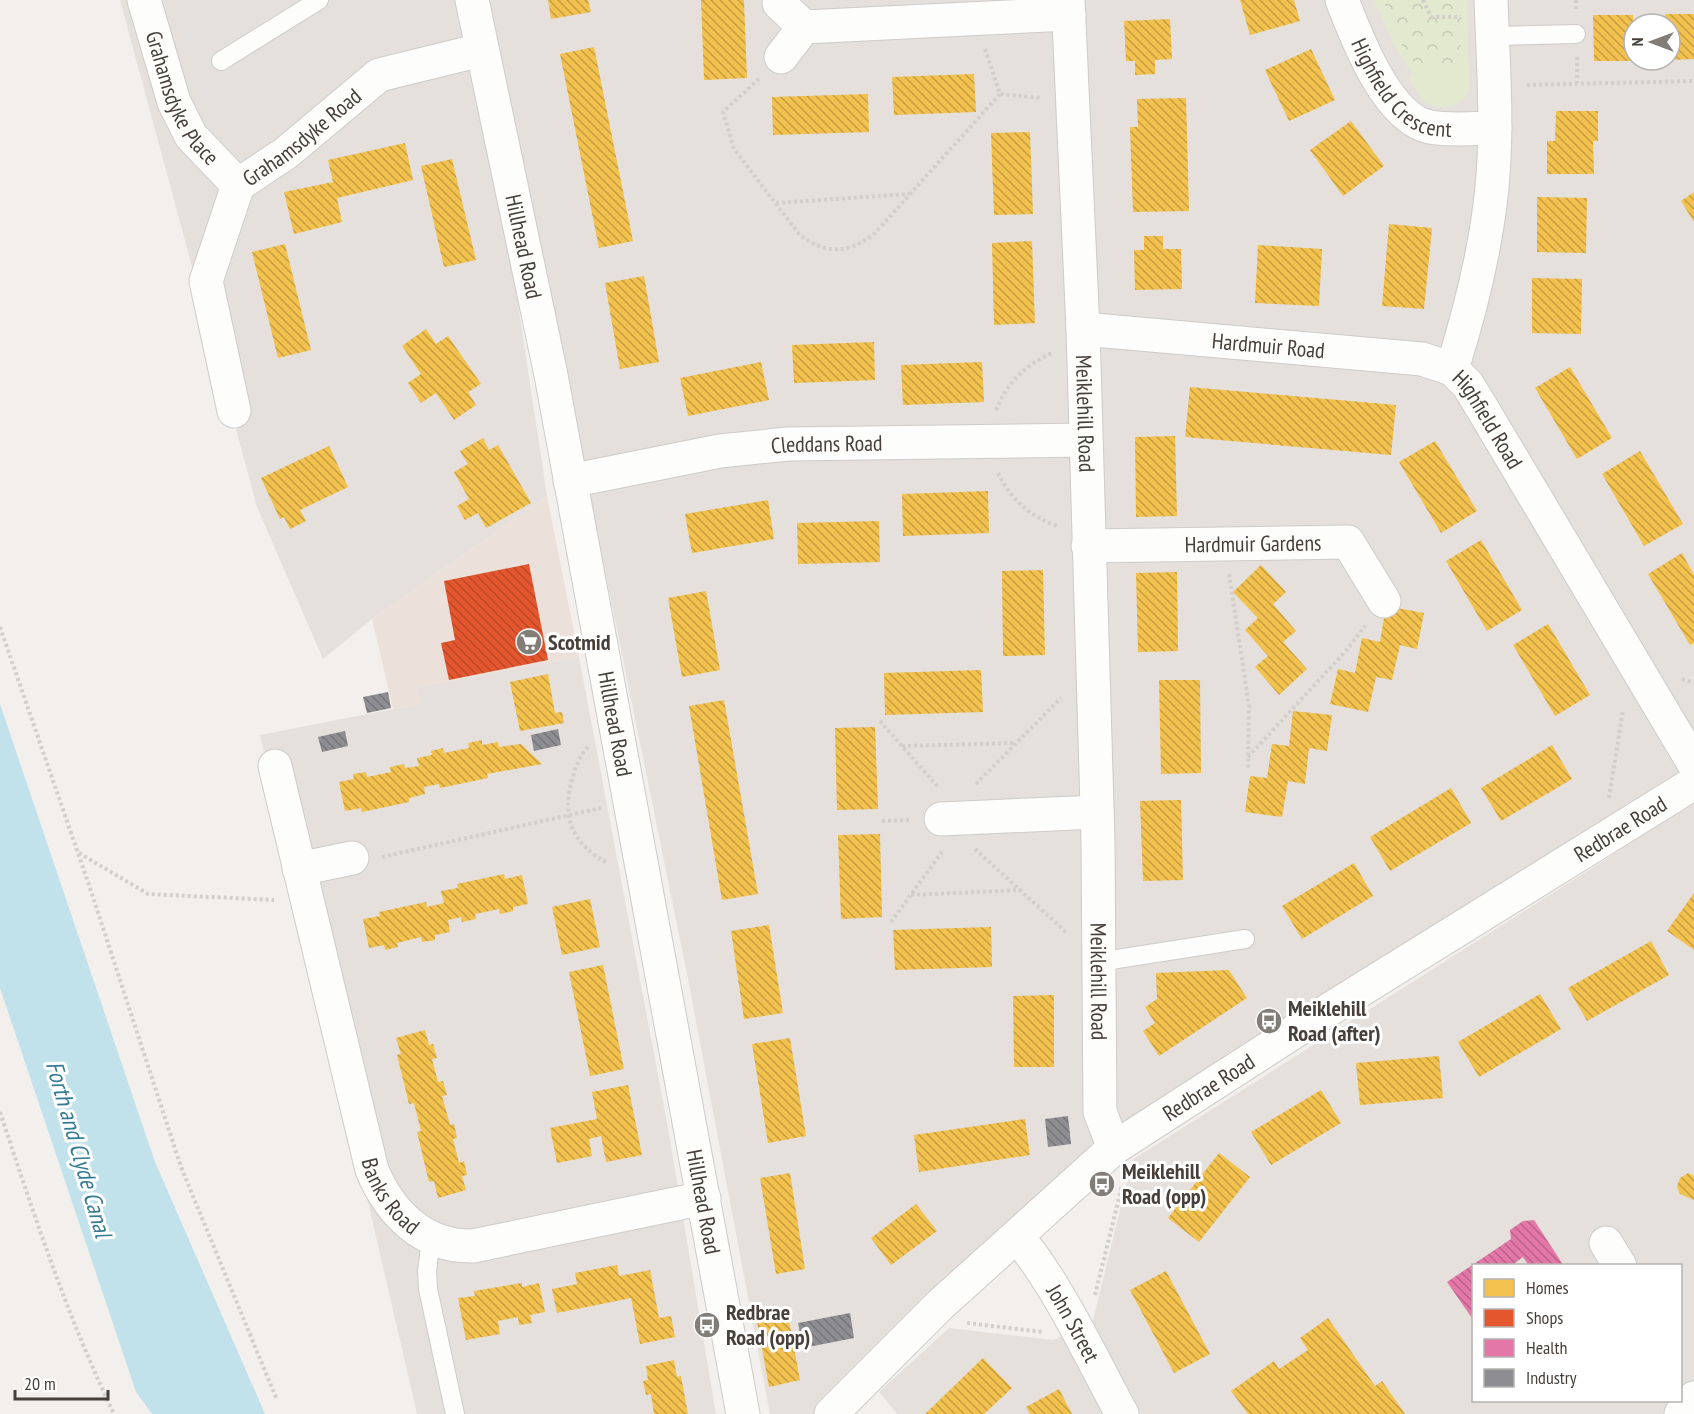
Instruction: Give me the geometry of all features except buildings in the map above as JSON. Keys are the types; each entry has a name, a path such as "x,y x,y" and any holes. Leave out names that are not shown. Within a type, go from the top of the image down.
{"street":[{"name":"Grahamsdyke Place","path":"144,0 174,102 191,136 238,185"},
{"name":"Hillhead Road","path":"472,0 548,363 743,1414"},
{"name":"Highfield Crescent","path":"1342,0 1367,57 1385,89 1410,117 1428,127 1495,128"},
{"path":"778,3 804,27 781,57"},
{"name":"Meiklehill Road","path":"804,27 976,20 1069,7 1083,329 1097,812 1100,1112 1114,1148"},
{"name":"Highfield Road","path":"1492,18 1495,128 1487,229 1478,275 1452,369 1468,385 1694,764"},
{"name":"Grahamsdyke Road","path":"234,411 206,280 238,185 286,153 379,75 481,50"},
{"name":"Hardmuir Road","path":"1083,329 1422,359 1452,369"},
{"name":"Cleddans Road","path":"570,481 720,451 788,444 1085,440"},
{"name":"Hardmuir Gardens","path":"1088,546 1348,542 1384,601"},
{"name":"Banks Road","path":"275,766 372,1170 388,1201 402,1217 431,1239 457,1246 473,1246 704,1198"},
{"name":"Redbrae Road","path":"831,1414 940,1305 1114,1148 1314,1019 1694,783"},
{"path":"941,819 1097,812"},
{"path":"299,869 366,858"},
{"name":"John Street","path":"1017,1236 1027,1248 1074,1325 1122,1414"}],"lane":[{"path":"221,62 319,0"},
{"path":"1492,18 1576,34"},
{"path":"1098,962 1245,939"},
{"path":"431,1239 427,1271 428,1289 456,1414"}],"path":[{"path":"1423,0 1431,17 1492,18"},
{"path":"976,20 1000,94"},
{"path":"781,57 723,112 734,149 799,234 811,244 838,251 866,241 1000,94"},
{"path":"1494,85 1694,81"},
{"path":"1000,94 1073,100"},
{"path":"775,203 910,194"},
{"path":"1224,544 1249,706 1248,770"},
{"path":"1248,758 1345,652 1384,601"},
{"path":"0,627 78,852 181,1167 277,1400"},
{"path":"1619,831 1607,810 1626,693 1664,673 1694,682"},
{"path":"616,723 581,756 571,782 566,815 580,842 596,856 613,866 644,875"},
{"path":"902,746 1017,743"},
{"path":"366,858 631,802"},
{"path":"78,852 148,894 274,900"},
{"path":"910,895 1020,890"},
{"path":"0,1112 53,1271 86,1354 114,1414"}],"shaded area":[{"path":"120,0 472,0 547,496 372,619 323,659 257,507"},
{"path":"207,0 368,0 372,13 347,28 349,59 244,136 238,120 214,131 201,100 181,27 211,14"},
{"path":"489,0 1694,0 1694,763 1079,1173 815,1414 770,1414 689,984"},
{"path":"547,496 579,657 417,687 420,704 393,709 372,619"},
{"path":"579,657 668,1128 716,1414 417,1414 260,735 419,704 417,687"},
{"path":"1694,800 1694,1414 897,1414 879,1392 949,1328 1054,1340 1093,1321 1132,1160 1597,865"}],"green space":[{"path":"1374,0 1383,0 1395,28 1456,59 1461,41 1461,0 1467,0 1469,89 1463,100 1451,106 1437,107 1423,100 1409,79 1412,74 1395,47"},
{"path":"1383,0 1461,0 1461,43 1454,61 1447,67 1436,70 1429,70 1413,62 1399,38"}],"water":[{"name":"Forth and Clyde Canal","path":"0,704 155,1162 265,1414 152,1414 136,1392 0,988"}],"place":[{"name":"Scotmid","path":"529,642"},
{"name":"Meiklehill Road (after)","path":"1269,1021"},
{"name":"Meiklehill Road (opp)","path":"1102,1184"},
{"name":"Redbrae Road (opp)","path":"707,1325"}]}
